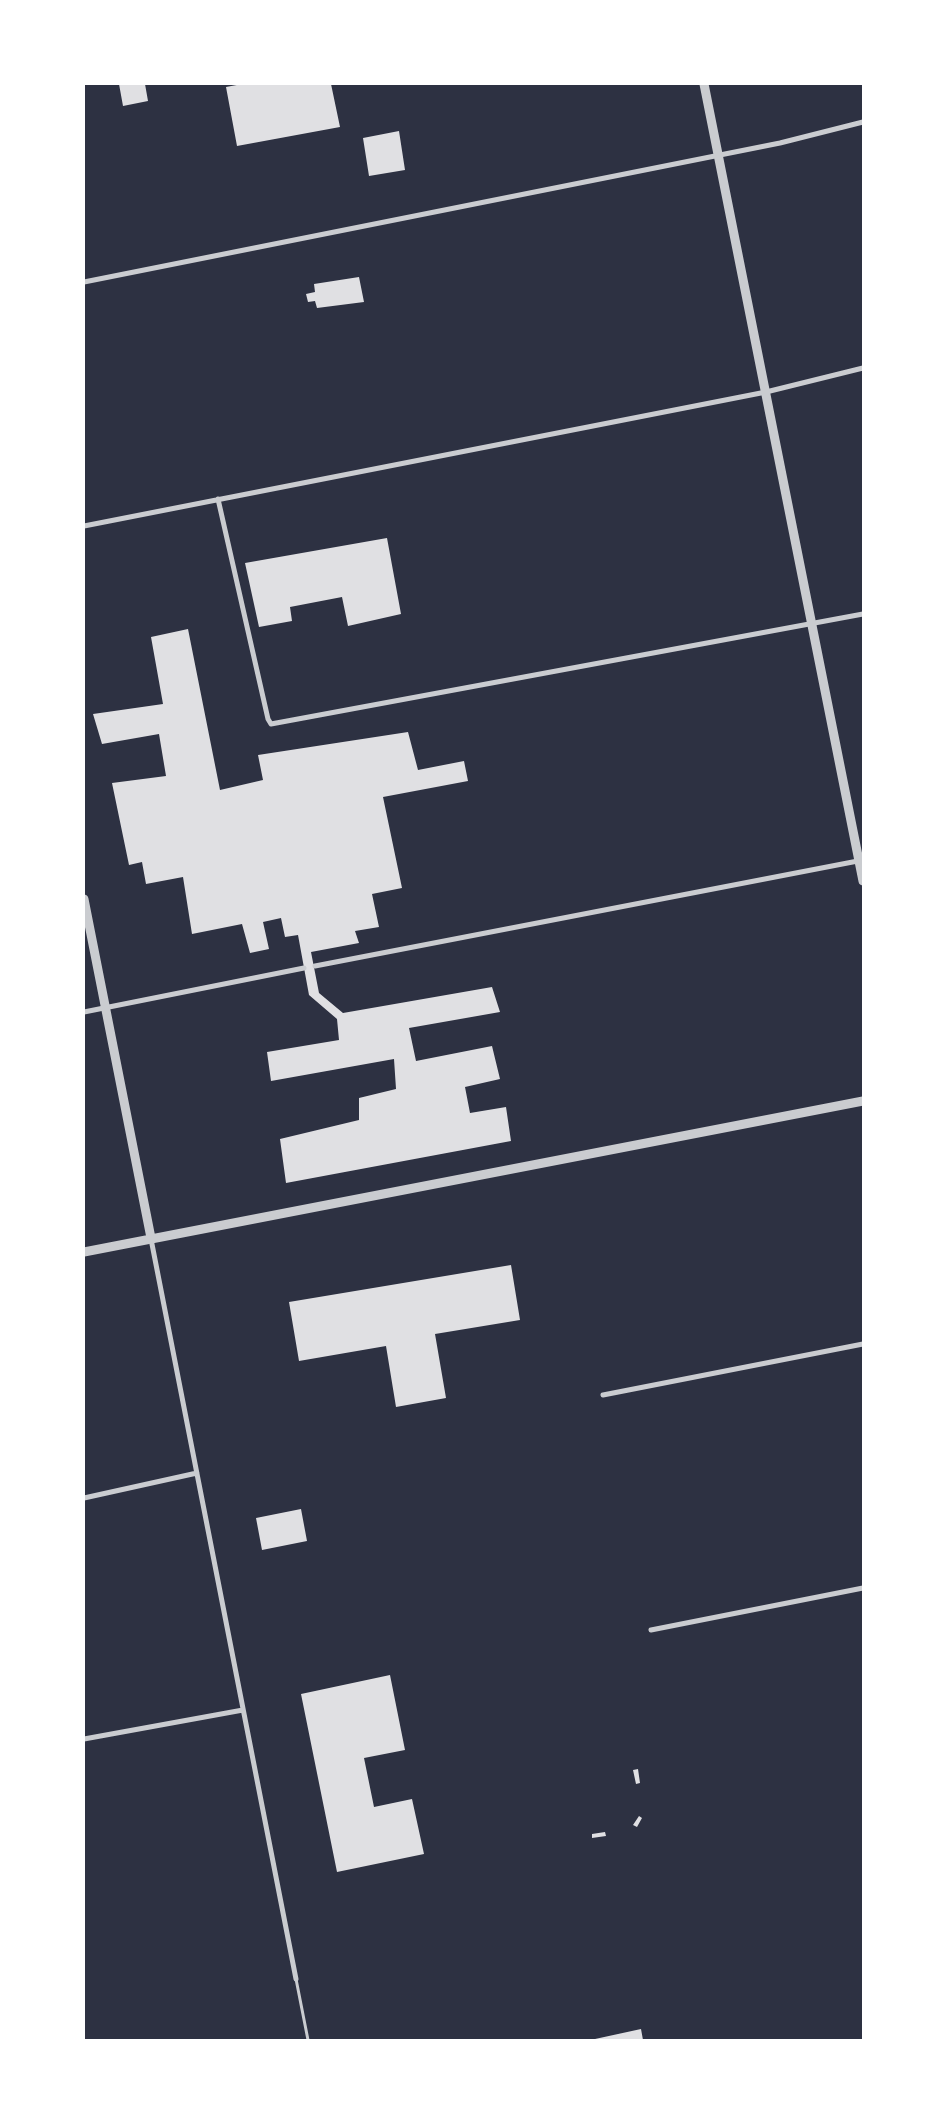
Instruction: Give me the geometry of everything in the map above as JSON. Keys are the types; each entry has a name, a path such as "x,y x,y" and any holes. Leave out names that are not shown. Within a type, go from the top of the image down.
{"street":[{"path":"704,84 861,860 863,881"},
{"path":"84,282 818,135 863,122"},
{"path":"84,526 766,392 863,368"},
{"path":"218,499 268,719 271,724 863,614"},
{"path":"314,966 861,860"},
{"path":"84,898 296,1979"},
{"path":"84,1012 304,968"},
{"path":"84,1252 863,1101"},
{"path":"603,1395 863,1344"},
{"path":"84,1498 197,1472"},
{"path":"651,1630 863,1588"},
{"path":"84,1740 243,1710"}],"lane":[{"path":"296,1979 308,2040"}],"building":[{"path":"119,84 145,84 148,101 123,106"},
{"path":"242,84 331,84 340,127 237,146 226,87"},
{"path":"399,131 405,170 369,176 363,138"},
{"path":"359,277 364,302 317,308 315,301 308,302 306,294 315,292 314,284"},
{"path":"387,538 401,614 348,626 342,597 290,607 292,621 259,627 245,563"},
{"path":"188,629 220,790 263,780 258,755 408,732 418,770 464,761 468,781 383,797 402,888 372,894 379,927 355,931 359,943 311,952 319,993 343,1013 492,987 500,1012 409,1028 416,1061 492,1046 500,1079 465,1087 470,1113 506,1107 511,1141 286,1183 280,1139 359,1120 359,1098 396,1089 394,1059 271,1081 267,1052 339,1040 337,1019 309,995 298,935 285,937 281,918 263,922 269,949 250,953 242,924 192,934 183,877 146,884 142,862 129,865 112,783 166,776 159,734 102,744 93,714 163,704 151,637"},
{"path":"511,1265 520,1320 435,1334 446,1398 396,1407 386,1346 299,1361 289,1302"},
{"path":"301,1509 307,1541 262,1550 256,1518"},
{"path":"390,1675 405,1750 364,1758 374,1807 412,1799 424,1854 337,1872 301,1694"},
{"path":"638,1769 640,1783 636,1784 633,1770"},
{"path":"639,1816 642,1818 637,1827 633,1825"},
{"path":"605,1832 606,1836 592,1838 592,1834"},
{"path":"641,2029 643,2040 595,2040 595,2039"}]}
